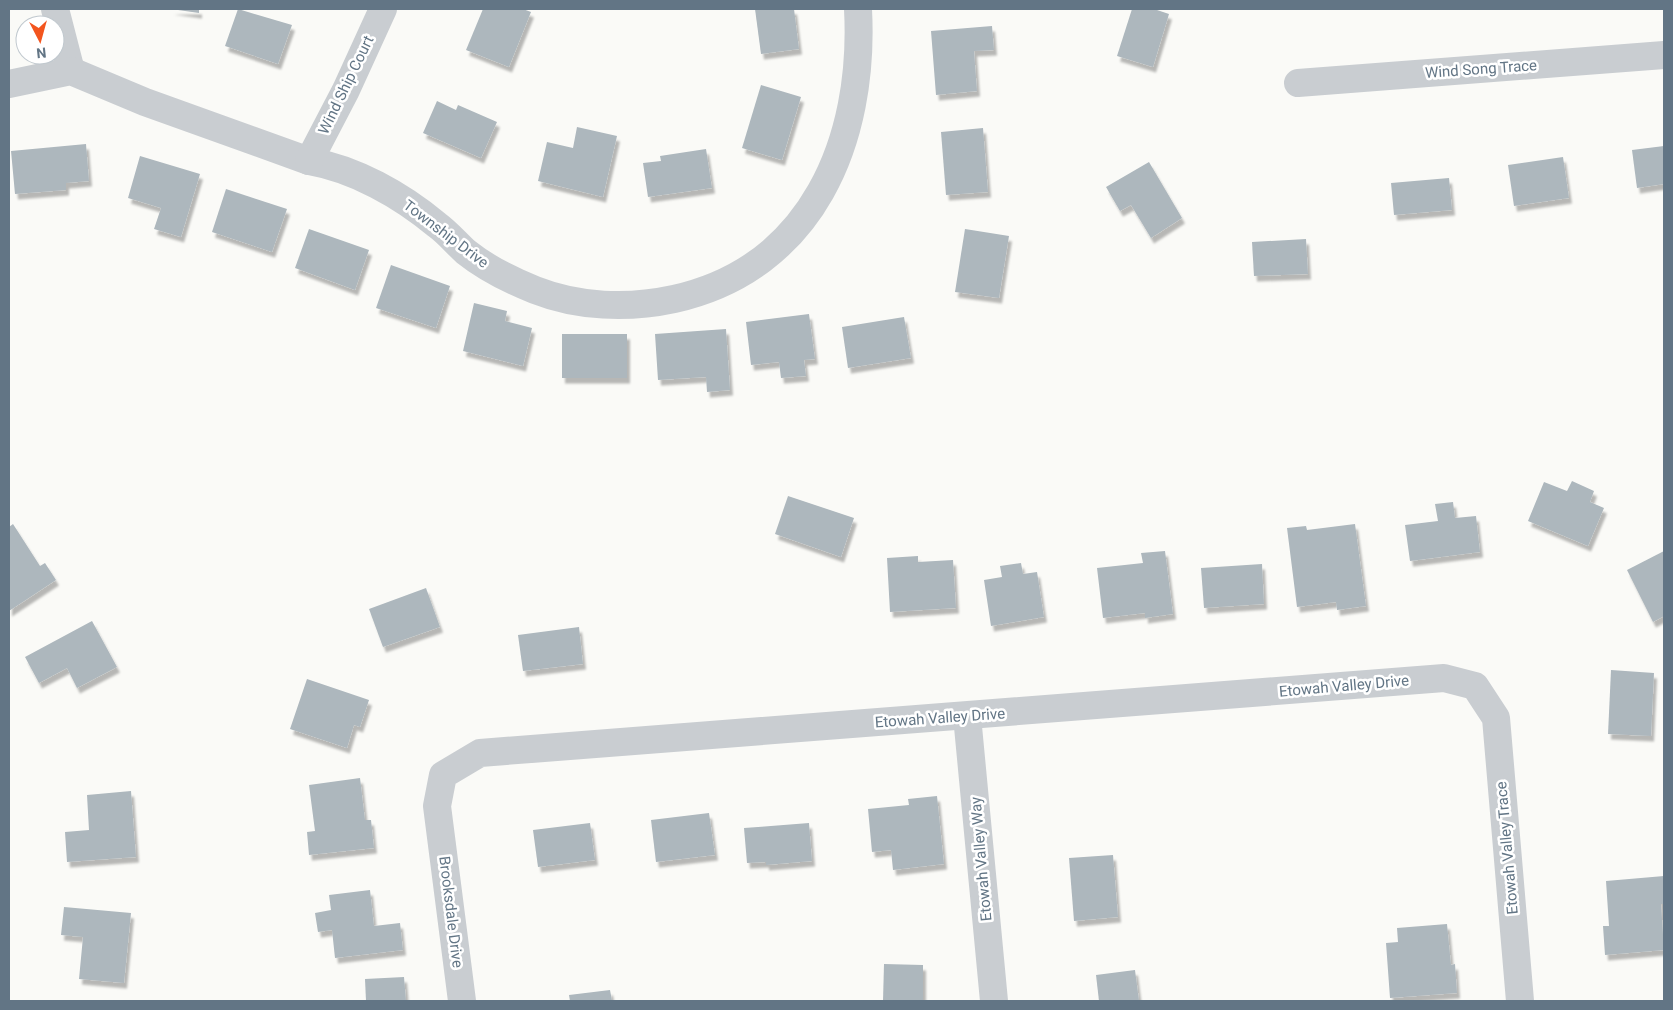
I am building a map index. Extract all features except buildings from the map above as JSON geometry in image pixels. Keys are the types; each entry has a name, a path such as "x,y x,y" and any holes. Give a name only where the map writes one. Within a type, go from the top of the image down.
{"street":[{"path":"9,84 71,71 55,9"},
{"name":"Wind Ship Court","path":"308,161 346,90 383,9"},
{"name":"Township Drive","path":"71,71 145,102 308,161 334,165 387,192 437,224 466,252 500,274 536,290 574,301 614,305 653,303 692,295 729,280 763,260 792,232 816,200 834,164 848,127 858,69 858,9"},
{"name":"Wind Song Trace","path":"1298,83 1664,55"},
{"name":"Etowah Valley Drive","path":"439,824 437,806 443,776 480,753 1444,678 1475,686 1483,699"},
{"name":"Etowah Valley Trace","path":"1483,699 1496,718 1520,1001"},
{"name":"Etowah Valley Way","path":"967,716 994,1001"},
{"name":"Brooksdale Drive","path":"439,824 462,1001"}]}
